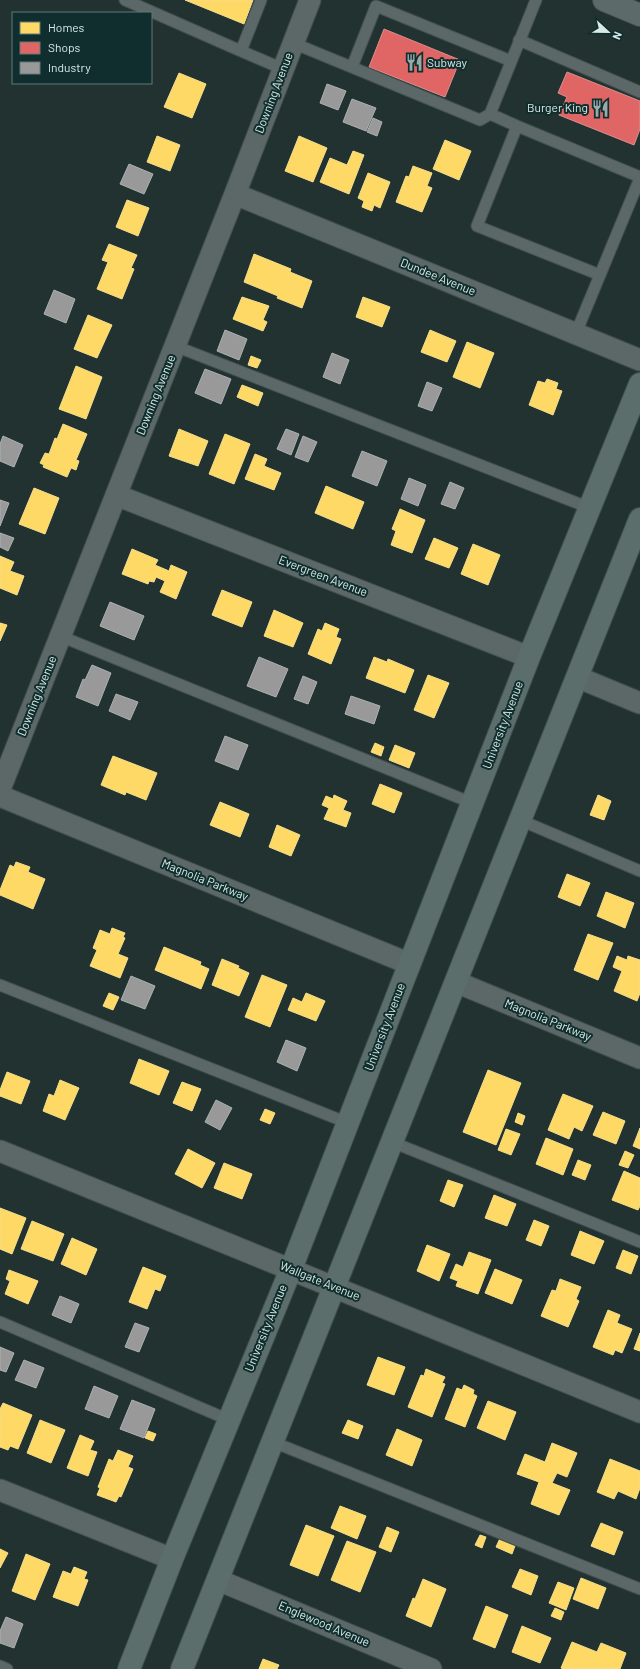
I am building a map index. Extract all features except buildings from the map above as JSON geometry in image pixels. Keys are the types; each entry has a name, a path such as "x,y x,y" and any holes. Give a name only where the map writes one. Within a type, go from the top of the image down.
{"main road":[{"path":"604,0 640,15"},
{"name":"University Avenue","path":"129,1669 172,1559 291,1269 529,657 640,384"},
{"path":"182,1669 577,676 639,524"}],"street":[{"name":"Downing Avenue","path":"0,789 310,0"},
{"name":"Dundee Avenue","path":"235,194 640,360"},
{"name":"Evergreen Avenue","path":"116,495 529,657"},
{"path":"577,676 640,703"},
{"name":"Magnolia Parkway","path":"0,796 410,964"},
{"name":"Magnolia Parkway","path":"456,982 640,1058"},
{"name":"Wallgate Avenue","path":"0,1151 640,1412"},
{"path":"0,1490 172,1559"},
{"name":"Englewood Avenue","path":"218,1580 431,1669"}],"lane":[{"path":"125,0 283,69"},
{"path":"240,51 261,0"},
{"path":"293,43 480,120 490,114 536,0"},
{"path":"352,66 376,6 511,61"},
{"path":"519,40 640,92"},
{"path":"490,114 640,178 576,334"},
{"path":"517,126 477,226 600,275"},
{"path":"175,346 590,508"},
{"path":"60,636 472,803"},
{"path":"520,820 640,871"},
{"path":"0,985 348,1124"},
{"path":"392,1142 640,1242"},
{"path":"0,1322 229,1420"},
{"path":"273,1442 640,1588"},
{"path":"0,1666 7,1669"}],"place":[{"name":"Subway","path":"414,63"},
{"name":"Burger King","path":"601,108"}]}
